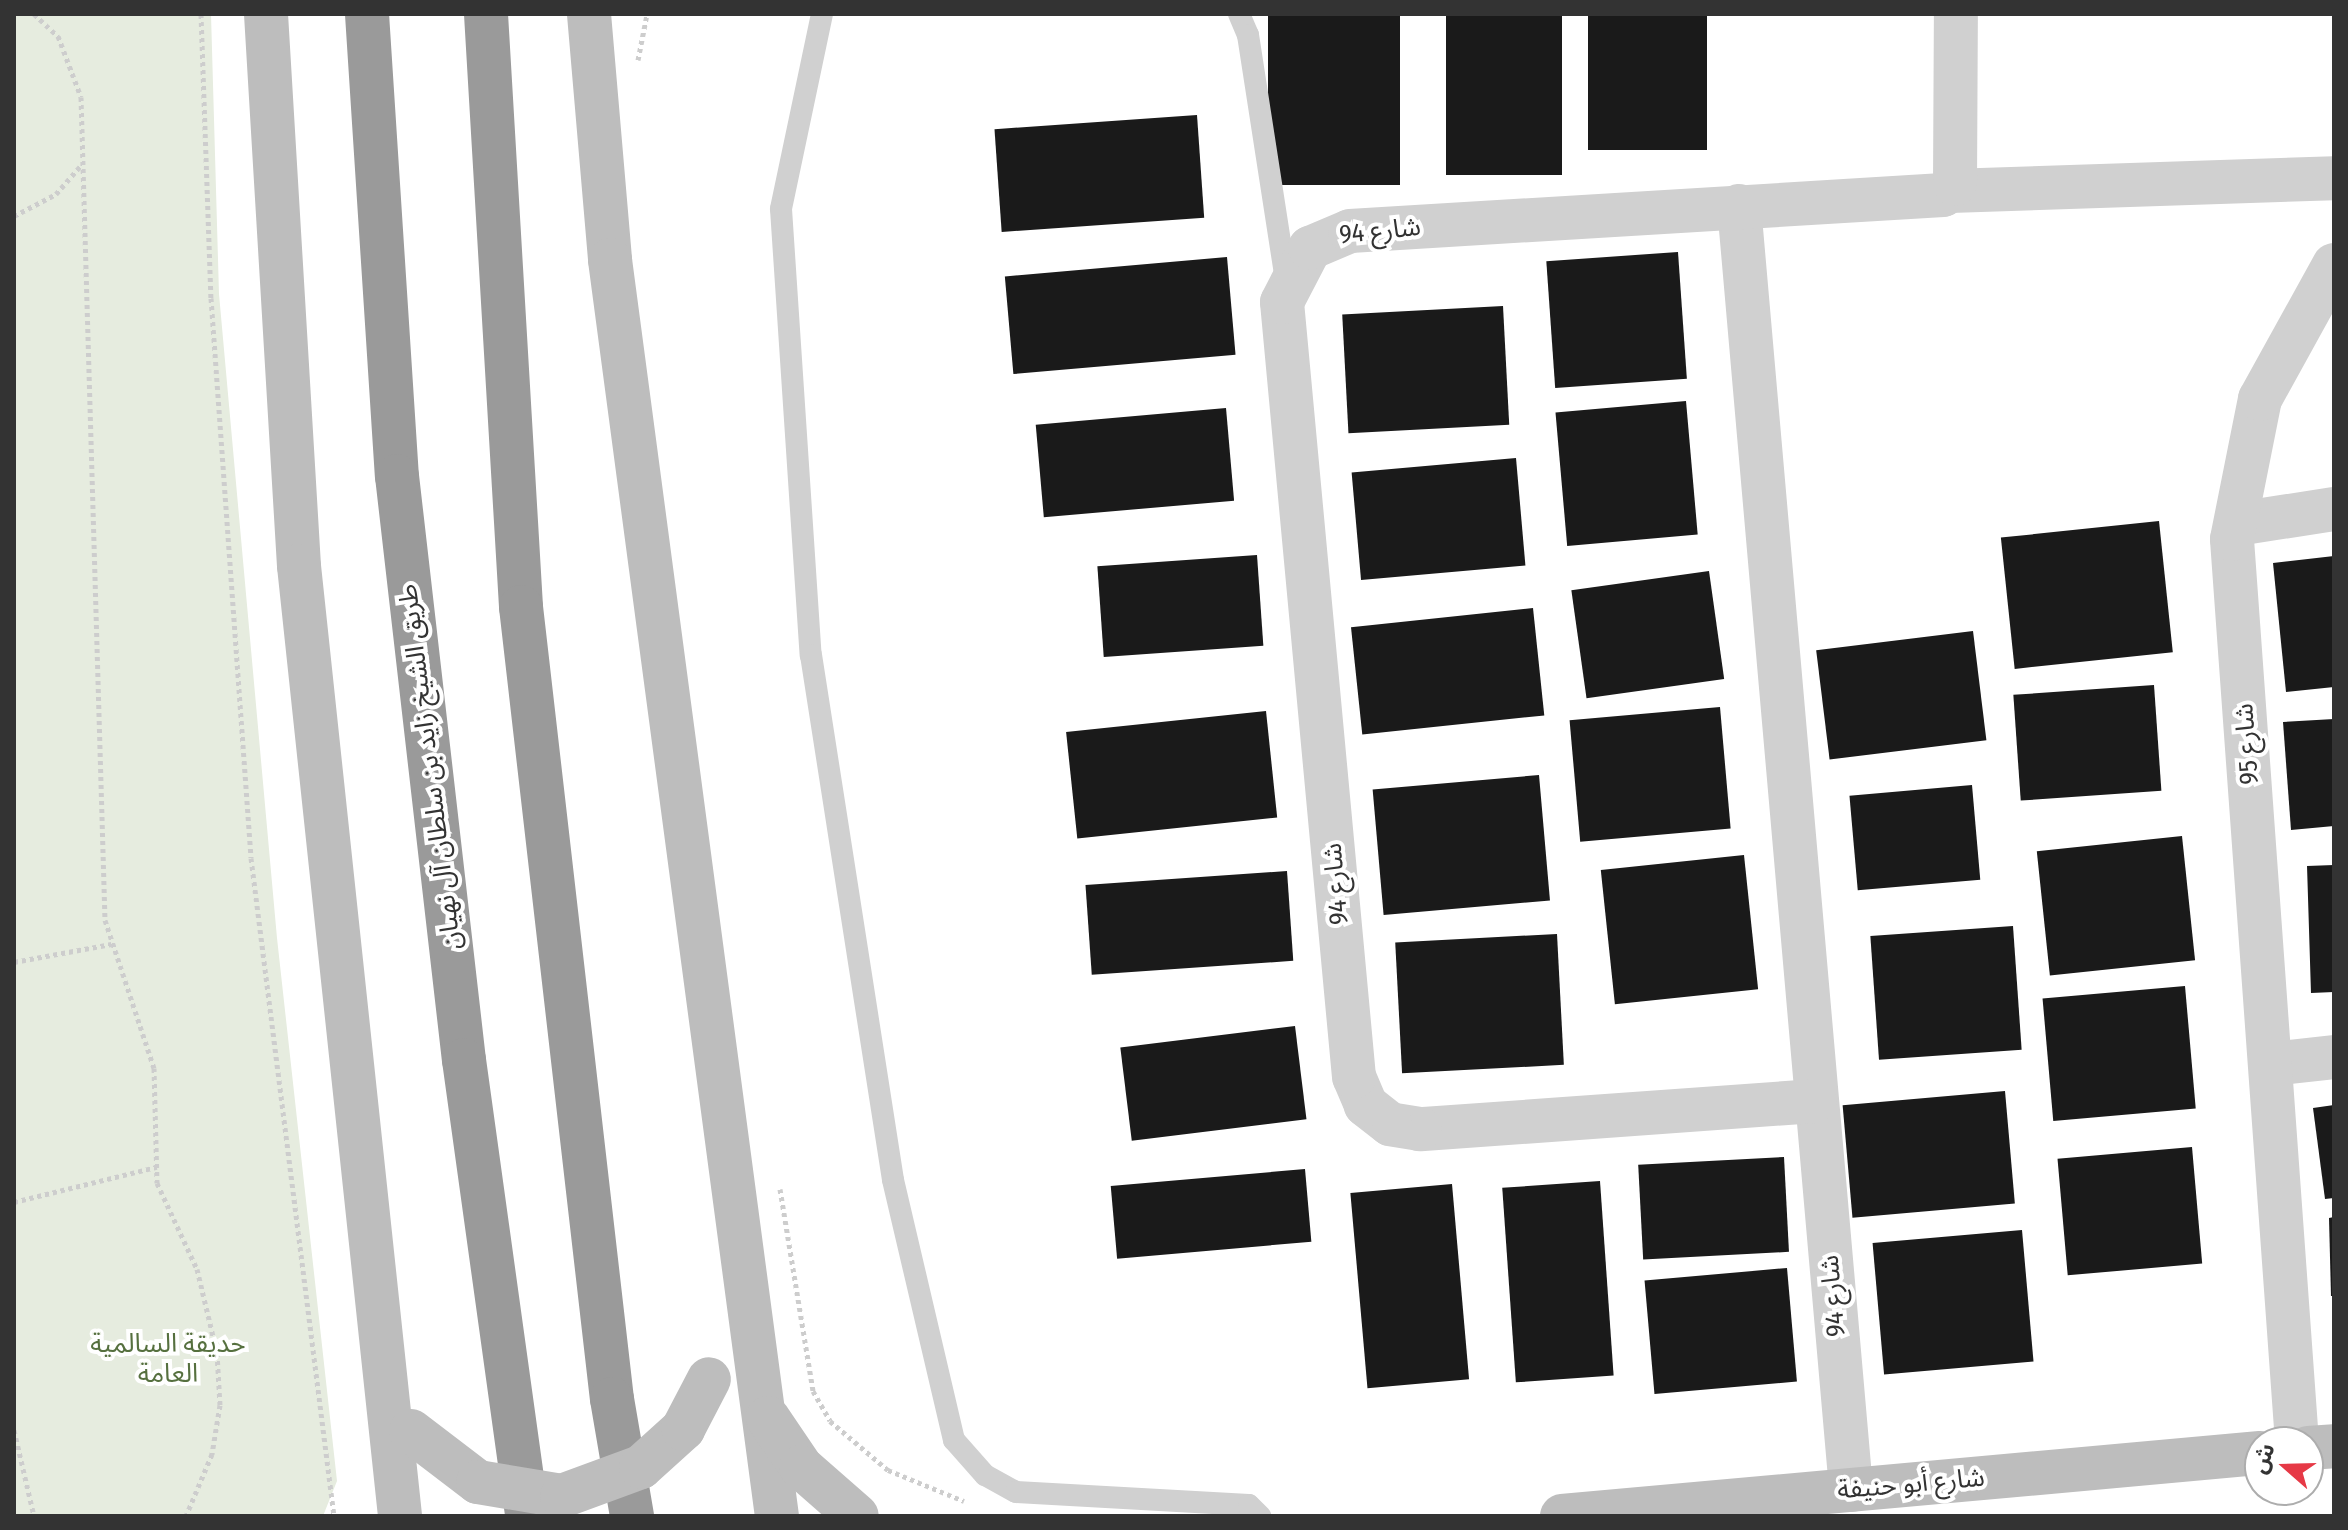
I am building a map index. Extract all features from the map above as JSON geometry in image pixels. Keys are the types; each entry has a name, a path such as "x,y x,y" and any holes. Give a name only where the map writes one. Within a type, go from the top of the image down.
{"highway":[{"name":"طريق الشيخ زايد بن سلطان آل نهيان","path":"367,14 397,476 464,1060 527,1516"},
{"path":"486,14 521,607 599,1291 632,1516"}],"main road":[{"path":"266,14 299,566 382,1383 401,1441 400,1516"},
{"path":"589,14 610,260 740,1280 777,1516"},
{"path":"401,1441 478,1482 562,1496 641,1467 683,1429 709,1379 740,1280"},
{"path":"758,1395 801,1467 857,1516"},
{"path":"377,1516 401,1441"},
{"name":"شارع أبو حنيفة","path":"1562,1516 2244,1454"}],"street":[{"path":"1950,191 1956,14"},
{"path":"1739,206 1950,191 2334,178"},
{"name":"شارع 94","path":"1815,1101 1420,1129 1390,1124 1366,1105 1352,1062 1283,323 1286,283 1310,248 1350,231 1739,206 1851,1490"},
{"name":"شارع 95","path":"2296,1426 2272,1064 2232,548 2237,524 2240,470 2260,399 2334,265"},
{"path":"2237,524 2334,509"},
{"path":"2272,1064 2334,1057"}],"lane":[{"path":"822,14 781,209 811,655 893,1180 954,1440 985,1475 1016,1492 1249,1505 1260,1516"},
{"path":"1239,14 1248,35 1286,283"}],"path":[{"path":"34,14 74,65 82,165 100,859 112,944 154,1068 157,1167 169,1221 197,1269 217,1353 220,1405 212,1454 186,1516"},
{"path":"201,14 211,298 251,858 334,1516"},
{"path":"639,79 647,14"},
{"path":"14,216 56,194 82,165"},
{"path":"14,962 112,944"},
{"path":"14,1202 157,1167"},
{"path":"778,1176 813,1391 830,1421 888,1470 982,1505"},
{"path":"14,1430 34,1516"}],"green space":[{"name":"حديقة السالمية العامة","path":"14,14 211,14 219,294 277,938 337,1481 323,1516 14,1516"}],"building":[{"path":"1268,14 1400,14 1400,185 1268,185"},
{"path":"1446,14 1562,14 1562,175 1446,175"},
{"path":"1588,14 1707,14 1707,150 1588,150"},
{"path":"1197,115 1204,218 1002,232 994,129"},
{"path":"1678,252 1687,379 1555,388 1546,261"},
{"path":"1227,257 1236,355 1013,374 1005,276"},
{"path":"1503,306 1509,425 1348,433 1342,314"},
{"path":"1686,401 1698,534 1567,546 1555,412"},
{"path":"1226,408 1234,501 1044,517 1036,425"},
{"path":"1516,458 1525,566 1361,580 1352,472"},
{"path":"2159,521 2173,652 2015,669 2001,538"},
{"path":"1257,555 1263,646 1104,657 1097,566"},
{"path":"2334,556 2334,687 2286,692 2273,563"},
{"path":"1709,571 1724,679 1587,698 1571,590"},
{"path":"1533,608 1544,715 1362,735 1351,627"},
{"path":"1973,631 1986,740 1830,759 1816,650"},
{"path":"2154,685 2161,791 2021,801 2013,695"},
{"path":"1720,707 1731,829 1580,842 1570,720"},
{"path":"1266,711 1277,817 1077,838 1066,732"},
{"path":"2334,719 2334,826 2291,830 2283,722"},
{"path":"1539,775 1550,901 1384,915 1373,790"},
{"path":"1972,785 1980,880 1858,890 1849,796"},
{"path":"2182,836 2195,960 2050,976 2037,851"},
{"path":"1744,855 1758,989 1615,1004 1601,870"},
{"path":"2334,865 2334,992 2311,993 2307,866"},
{"path":"1287,871 1293,961 1092,975 1085,885"},
{"path":"2013,926 2022,1050 1879,1060 1870,936"},
{"path":"1557,934 1564,1065 1402,1073 1395,942"},
{"path":"2185,986 2196,1109 2053,1121 2043,998"},
{"path":"1295,1026 1306,1119 1132,1141 1120,1047"},
{"path":"2005,1091 2015,1204 1852,1218 1843,1105"},
{"path":"2334,1105 2334,1198 2325,1199 2313,1108"},
{"path":"2192,1147 2202,1264 2068,1275 2058,1159"},
{"path":"1784,1157 1789,1252 1643,1260 1638,1165"},
{"path":"1305,1169 1311,1242 1117,1259 1111,1186"},
{"path":"1600,1181 1614,1376 1516,1382 1502,1188"},
{"path":"1452,1184 1469,1379 1367,1388 1350,1193"},
{"path":"2334,1217 2334,1296 2331,1296 2329,1218"},
{"path":"2022,1230 2034,1361 1884,1375 1873,1243"},
{"path":"1787,1268 1797,1382 1654,1394 1645,1280"}]}
